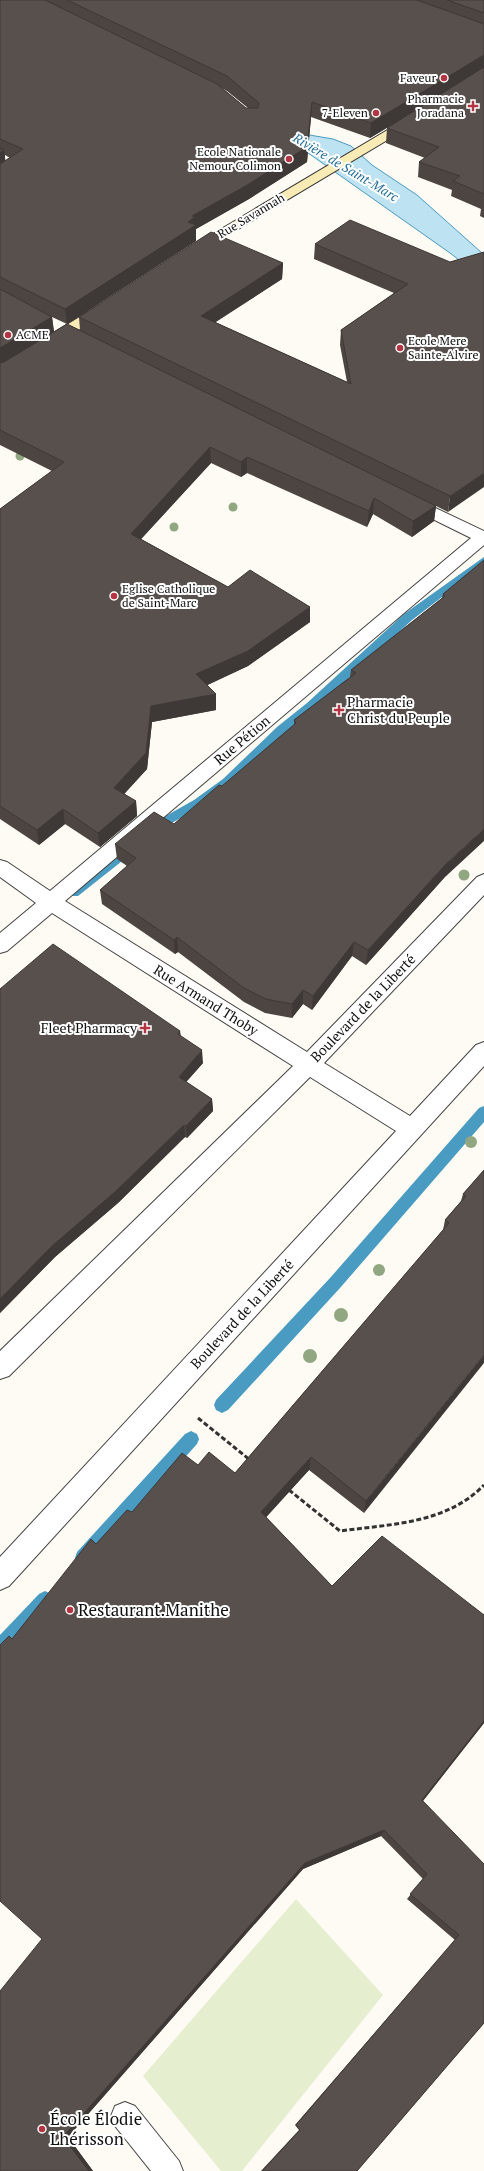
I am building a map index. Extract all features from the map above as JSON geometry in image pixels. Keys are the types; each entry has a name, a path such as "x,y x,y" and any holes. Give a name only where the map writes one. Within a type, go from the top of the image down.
{"street":[{"name":"Rue Savannah","path":"183,256 363,150 424,112"},
{"path":"0,373 61,328 113,302"},
{"path":"61,328 82,339"},
{"path":"397,495 484,537"},
{"name":"Rue Pétion","path":"0,945 484,537"},
{"name":"Rue Armand Thoby","path":"0,867 50,902 414,1130"},
{"name":"Boulevard de la Liberté","path":"0,1368 309,1064 484,882"},
{"name":"Boulevard de la Liberté","path":"0,1577 167,1394 414,1130 484,1051"}],"lane":[{"path":"125,2116 169,2171"}],"path":[{"path":"167,1394 254,1463"},
{"path":"284,1487 340,1531 434,1517 476,1496 484,1485"}],"green space":[{"path":"296,1899 383,1995 242,2171 221,2171 143,2076"}],"water":[{"name":"Rivière de Saint-Marc","path":"274,129 333,139 351,146 372,165 417,195 482,253 472,270 450,253"}],"building":[{"path":"0,0 45,0 217,84 246,108 258,108 259,103 227,76 67,0 417,0 484,24 484,55 371,123 312,102 307,147 249,184 192,216 195,217 188,222 196,225 65,309 0,277 0,164 23,149 0,139"},
{"path":"447,0 484,0 484,13"},
{"path":"484,67 484,194 453,181 460,176 419,162 439,147 387,128"},
{"path":"350,220 450,262 484,252 484,473 450,496 79,317 211,232 283,263 201,316 351,384 341,330 408,284 315,244"},
{"path":"0,289 52,317 0,348"},
{"path":"67,324 436,506 413,521 374,498 369,511 247,457 241,462 210,447 131,534 228,587 250,570 310,607 248,651 196,674 216,694 151,706 146,753 114,788 136,801 98,833 63,809 37,830 0,806 0,509 64,462 0,430 0,363"},
{"path":"484,560 484,829 447,863 368,950 354,942 313,996 303,990 292,1004 266,999 244,988 177,937 174,940 100,890 136,858 115,844 154,812 174,824 219,785 222,786 296,723 294,720 356,673 351,670 445,596 443,594"},
{"path":"53,944 180,1031 178,1034 202,1050 179,1077 212,1099 186,1126 184,1125 116,1191 52,1246 0,1299 0,989"},
{"path":"484,1170 484,1355 366,1501 311,1457 261,1512 332,1586 382,1536 484,1615 484,1721 422,1800 484,1864 484,2023 357,2171 262,2171 300,2130 296,2125 459,1935 410,1894 427,1874 384,1830 305,1863 63,2137 89,2171 0,2171 0,1991 42,1939 0,1901 0,1645 9,1636 12,1639 91,1539 96,1544 127,1510 132,1512 182,1453 198,1465 209,1452 235,1473 449,1223 445,1220 466,1196 463,1194"}],"waterway":[{"path":"152,829 198,803 227,782 281,730 311,706 408,617 484,560"},
{"path":"73,893 132,847"},
{"path":"222,1405 335,1283 484,1112"},
{"path":"83,1558 191,1439"},
{"path":"3,1645 45,1600"}],"place":[{"name":"Faveur","path":"444,78"},
{"name":"Pharmacie Joradana","path":"473,106"},
{"name":"7-Eleven","path":"376,113"},
{"name":"Ecole Nationale Nemour Colimon","path":"289,159"},
{"name":"ACME","path":"8,335"},
{"name":"Ecole Mere Sainte-Alvire","path":"400,348"},
{"name":"Eglise Catholique de Saint-Marc","path":"114,596"},
{"name":"Pharmacie Christ du Peuple","path":"339,710"},
{"name":"Fleet Pharmacy","path":"145,1028"},
{"name":"Restaurant.Manithe","path":"70,1610"},
{"name":"École Élodie Lhérisson","path":"42,2129"}]}
